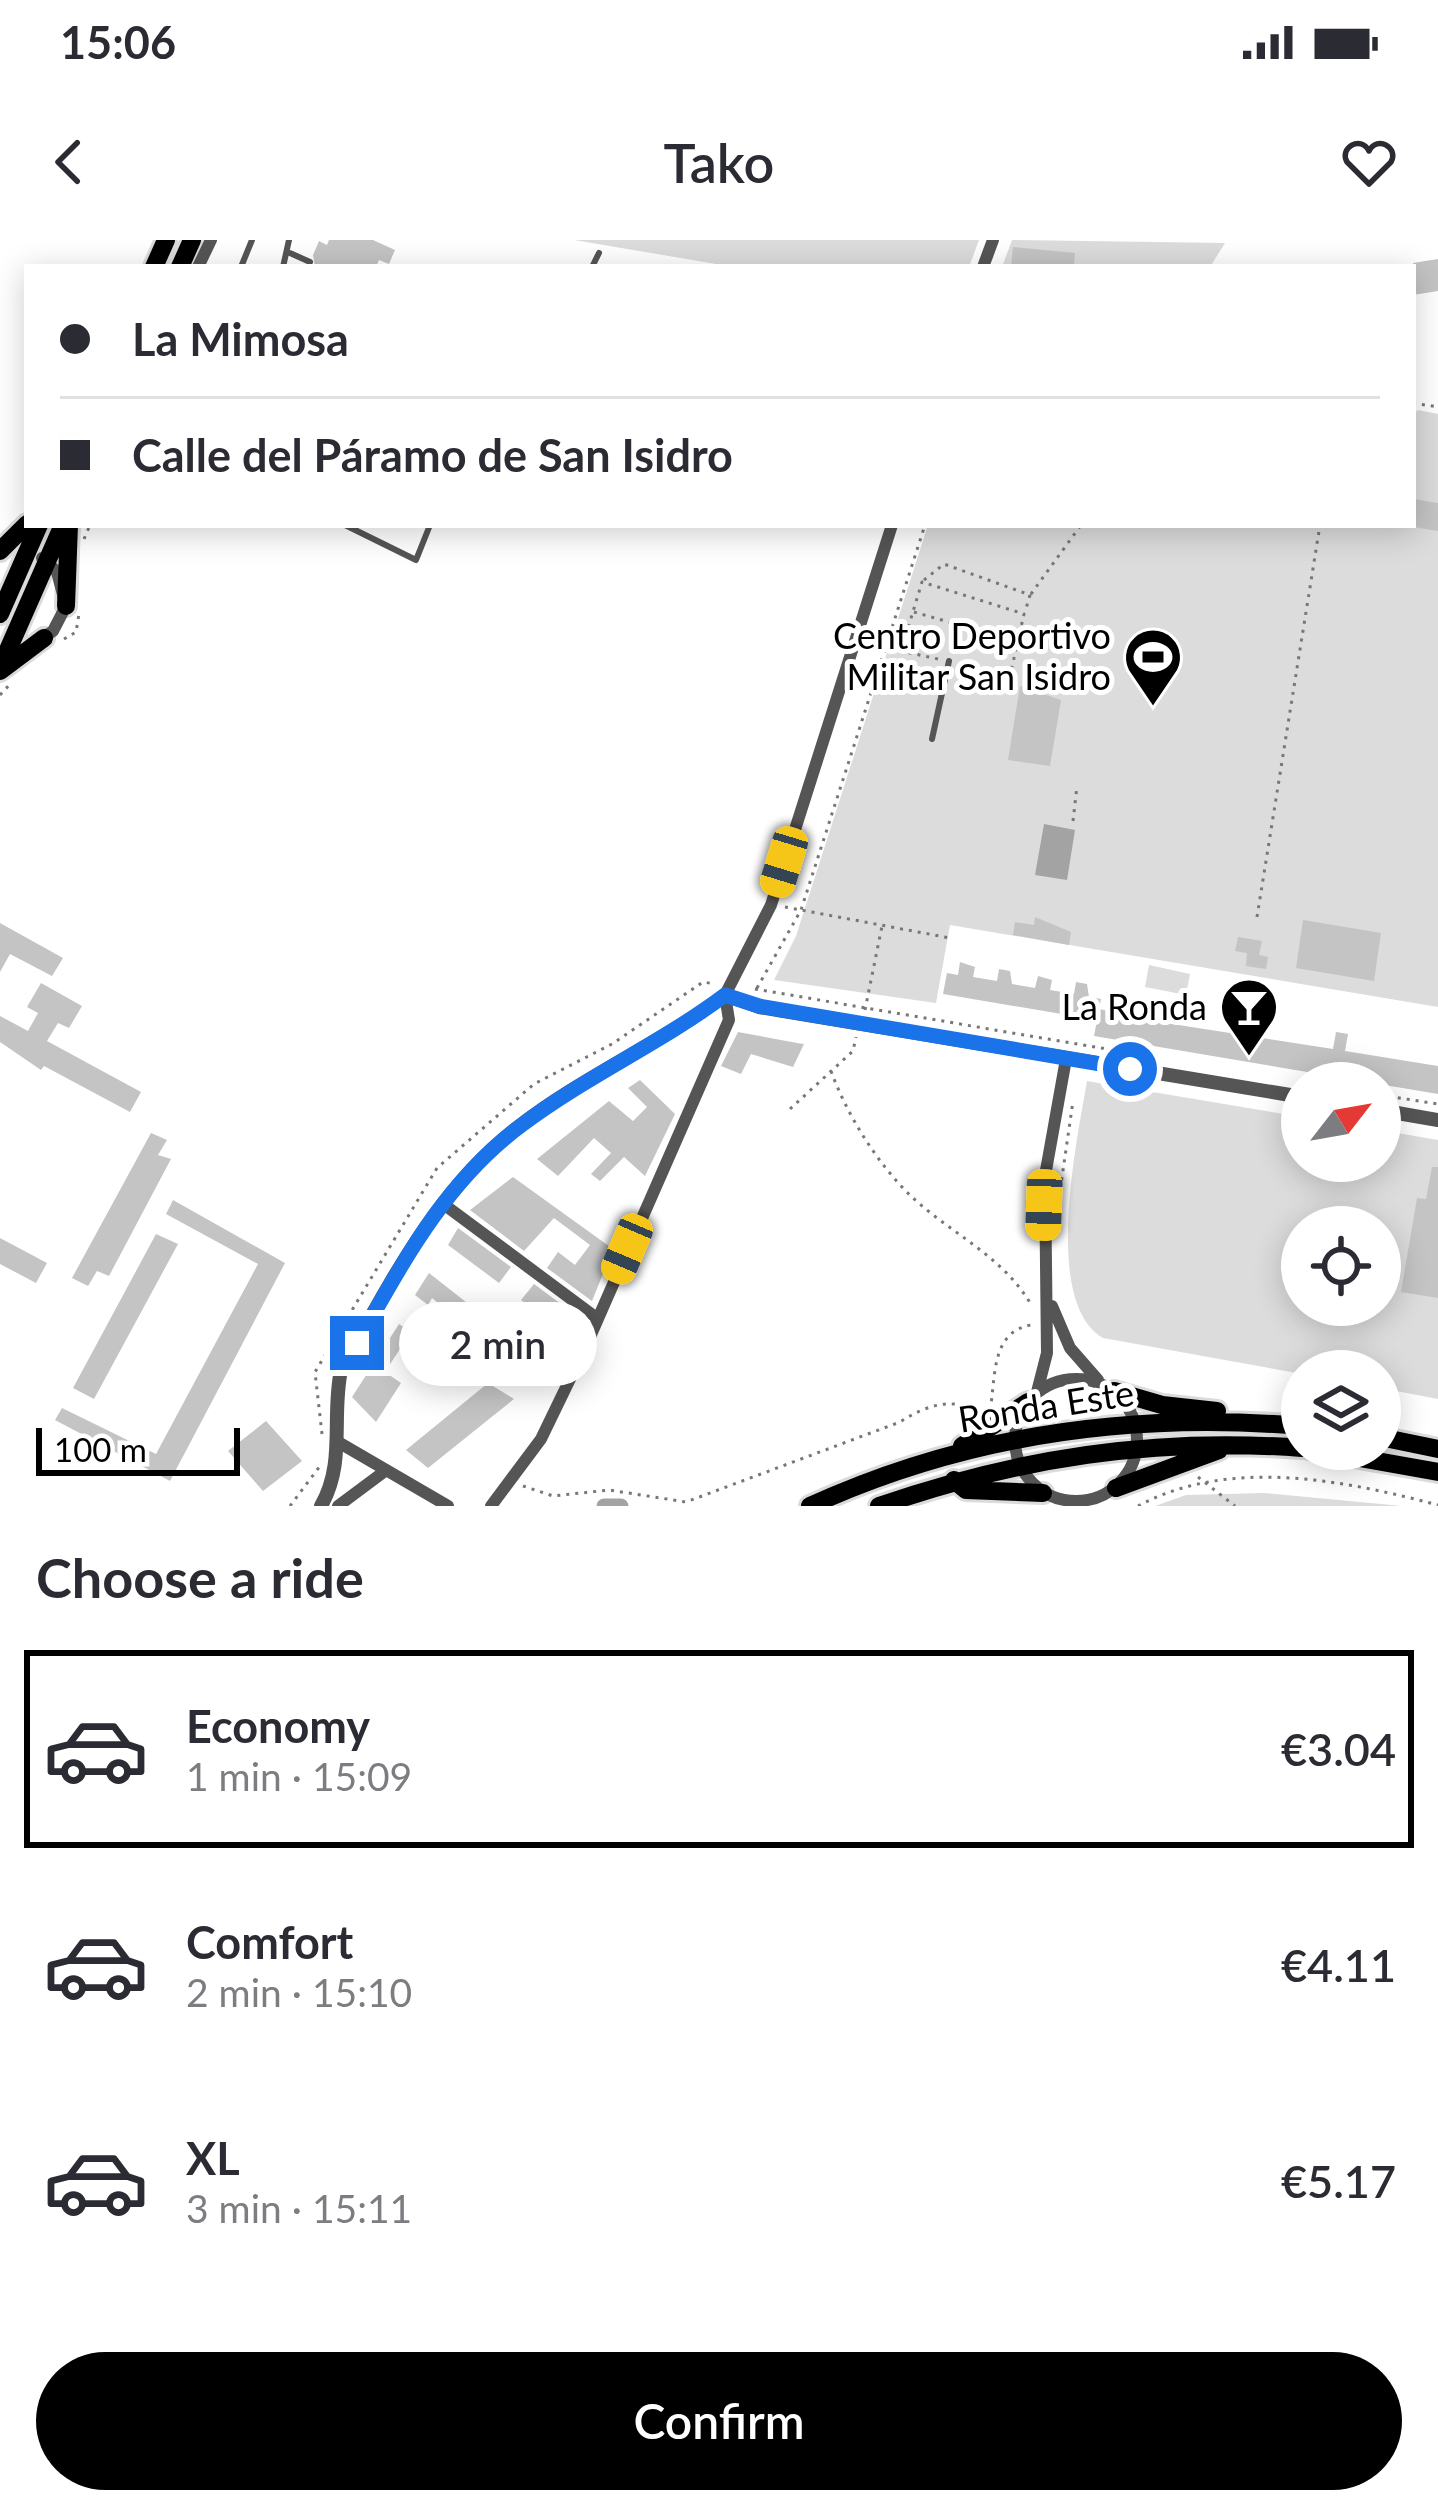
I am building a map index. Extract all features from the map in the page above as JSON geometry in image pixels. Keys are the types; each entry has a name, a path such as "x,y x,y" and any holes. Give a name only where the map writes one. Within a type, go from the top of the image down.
{"main road":[{"path":"0,552 24,527"},
{"path":"0,614 38,528"},
{"path":"0,670 4,645 64,528"},
{"path":"66,528 66,606"},
{"path":"0,670 44,638"},
{"path":"1107,1386 1162,1405 1217,1411 1232,1420"},
{"path":"949,1455 1032,1398"},
{"name":"Ronda Este","path":"810,1506 949,1455 1015,1440 1135,1423 1232,1420 1281,1424"},
{"path":"1401,1441 1438,1449"},
{"path":"1108,1496 1240,1444"},
{"name":"Ronda Este","path":"879,1506 1019,1464 1137,1448 1281,1447"},
{"name":"Ronda Este","path":"1401,1466 1438,1472"},
{"path":"954,1480 966,1490 1051,1499"}],"street":[{"path":"69,550 80,528"},
{"path":"321,1506 333,1486 341,1370 442,1203 520,1126 725,995 771,905 891,528"},
{"path":"0,552 27,551 48,561 64,587 66,606 44,638 4,645"},
{"path":"725,995 1281,1094"},
{"path":"491,1506 541,1439 598,1319 729,1020 725,995"},
{"path":"1046,1287 1062,1334 1135,1423 1137,1448 1108,1496 1051,1499 1019,1464 1015,1440 1047,1353 1046,1287 1045,1176 1066,1059"},
{"path":"1401,1114 1438,1120"},
{"path":"442,1203 598,1319"},
{"path":"1032,1398 1064,1380 1107,1386"},
{"path":"338,1442 448,1506"},
{"path":"338,1506 385,1471"}],"lane":[{"path":"285,264 290,240"},
{"path":"594,264 599,253"},
{"path":"290,254 310,262"},
{"path":"351,528 416,560 429,528"},
{"path":"932,739 949,662"}],"path":[{"path":"925,528 800,910 756,989 862,1019 1171,1060"},
{"path":"1012,667 1030,596 1079,528"},
{"path":"1257,917 1320,528"},
{"path":"1010,675 901,651 922,582 944,564 1030,596"},
{"path":"922,582 1024,614"},
{"path":"912,612 1018,642"},
{"path":"1073,821 1078,786"},
{"path":"771,905 950,938"},
{"path":"790,1109 853,1051 882,926"},
{"path":"510,1482 553,1496 609,1490 686,1502 900,1422 919,1410 958,1402 988,1418 997,1352 1018,1327 1040,1324 1029,1300 987,1252 912,1197 846,1110 831,1071"},
{"path":"1059,1198 1074,1094"},
{"path":"1401,1098 1438,1104"},
{"path":"1198,1477 1235,1506"},
{"path":"1138,1506 1207,1483 1269,1477 1393,1493 1438,1505"}],"shaded area":[{"path":"574,240 979,240 970,264 716,264"},
{"path":"1012,240 1225,243 1212,264 1003,264"},
{"name":"Centro Deportivo Militar San Isidro","path":"1416,412 1438,414 1438,1007 950,925 936,1003 774,980 796,936 927,528 1416,528"},
{"path":"1044,824 1075,830 1067,880 1035,875"},
{"path":"1149,965 1190,974 1186,995 1145,987"},
{"path":"1087,1081 1281,1113 1281,1182 1401,1182 1401,1134 1438,1140 1438,1399 1401,1392 1401,1350 1281,1350 1281,1370 1103,1338 1084,1319 1073,1291 1068,1257 1072,1179"},
{"path":"1264,1493 1402,1506 1155,1506 1186,1495"}],"building":[{"path":"329,240 373,240 395,250 389,264 379,260 377,264 314,264 319,241 327,245"},
{"path":"1013,247 1075,253 1074,264 1011,264"},
{"path":"1438,259 1438,291 1416,295 1413,263"},
{"path":"1416,499 1438,503 1438,531 1416,527"},
{"path":"1020,686 1061,700 1050,766 1008,760"},
{"path":"1035,917 1071,932 1069,945 1013,935 1015,922 1034,925"},
{"path":"1303,920 1381,933 1374,981 1296,968"},
{"path":"0,923 63,958 52,976 10,954 0,972"},
{"path":"1238,937 1262,941 1259,955 1268,957 1266,969 1246,966 1247,953 1235,951"},
{"path":"960,962 975,967 973,977 997,981 999,969 1010,971 1012,984 1035,988 1038,976 1052,980 1050,990 1074,994 1076,982 1087,984 1089,997 1101,999 1099,1009 1333,1049 1336,1032 1348,1034 1345,1051 1438,1066 1438,1094 1401,1088 1401,1062 1281,1062 1281,1068 1094,1036 1097,1020 943,994 947,973 958,975"},
{"path":"41,983 82,1006 69,1028 58,1023 47,1041 141,1092 130,1112 44,1066 41,1070 0,1042 0,1016 28,1031 38,1013 27,1007"},
{"path":"738,1032 804,1044 793,1067 751,1054 741,1074 721,1066"},
{"path":"640,1080 675,1114 645,1176 624,1157 600,1181 591,1174 611,1153 594,1138 558,1176 537,1159 609,1101 633,1121 647,1107 628,1088"},
{"path":"151,1133 167,1140 158,1155 171,1159 109,1276 97,1271 88,1286 72,1278"},
{"path":"1432,1167 1438,1167 1438,1298 1401,1292 1417,1198 1426,1199"},
{"path":"513,1177 613,1249 592,1301 547,1268 558,1252 575,1265 590,1245 554,1218 524,1251 470,1210"},
{"path":"173,1200 285,1263 170,1481 55,1420 62,1408 156,1454 258,1264 166,1214"},
{"path":"458,1228 511,1267 499,1283 448,1245"},
{"path":"156,1234 178,1244 94,1399 73,1388"},
{"path":"0,1238 47,1263 36,1283 0,1264"},
{"path":"429,1273 471,1306 455,1326 483,1345 476,1357 457,1345 447,1359 427,1342 449,1312 432,1298 428,1305 415,1295"},
{"path":"534,1284 584,1321 575,1340 521,1300"},
{"path":"399,1324 411,1332 385,1372 401,1383 376,1422 352,1397"},
{"path":"527,1344 563,1369 557,1382 519,1357"},
{"path":"488,1383 514,1399 428,1468 406,1450"},
{"path":"266,1421 302,1461 263,1491 228,1451"}],"waterway":[{"path":"604,1506 621,1506"}],"place":[{"name":"Centro Deportivo Militar San Isidro","path":"1153,708"},
{"name":"La Ronda","path":"1249,1058"}],"route":[{"path":"357,1343 417,1238 449,1195 497,1145 543,1109 725,995 759,1006 1130,1069"}]}
